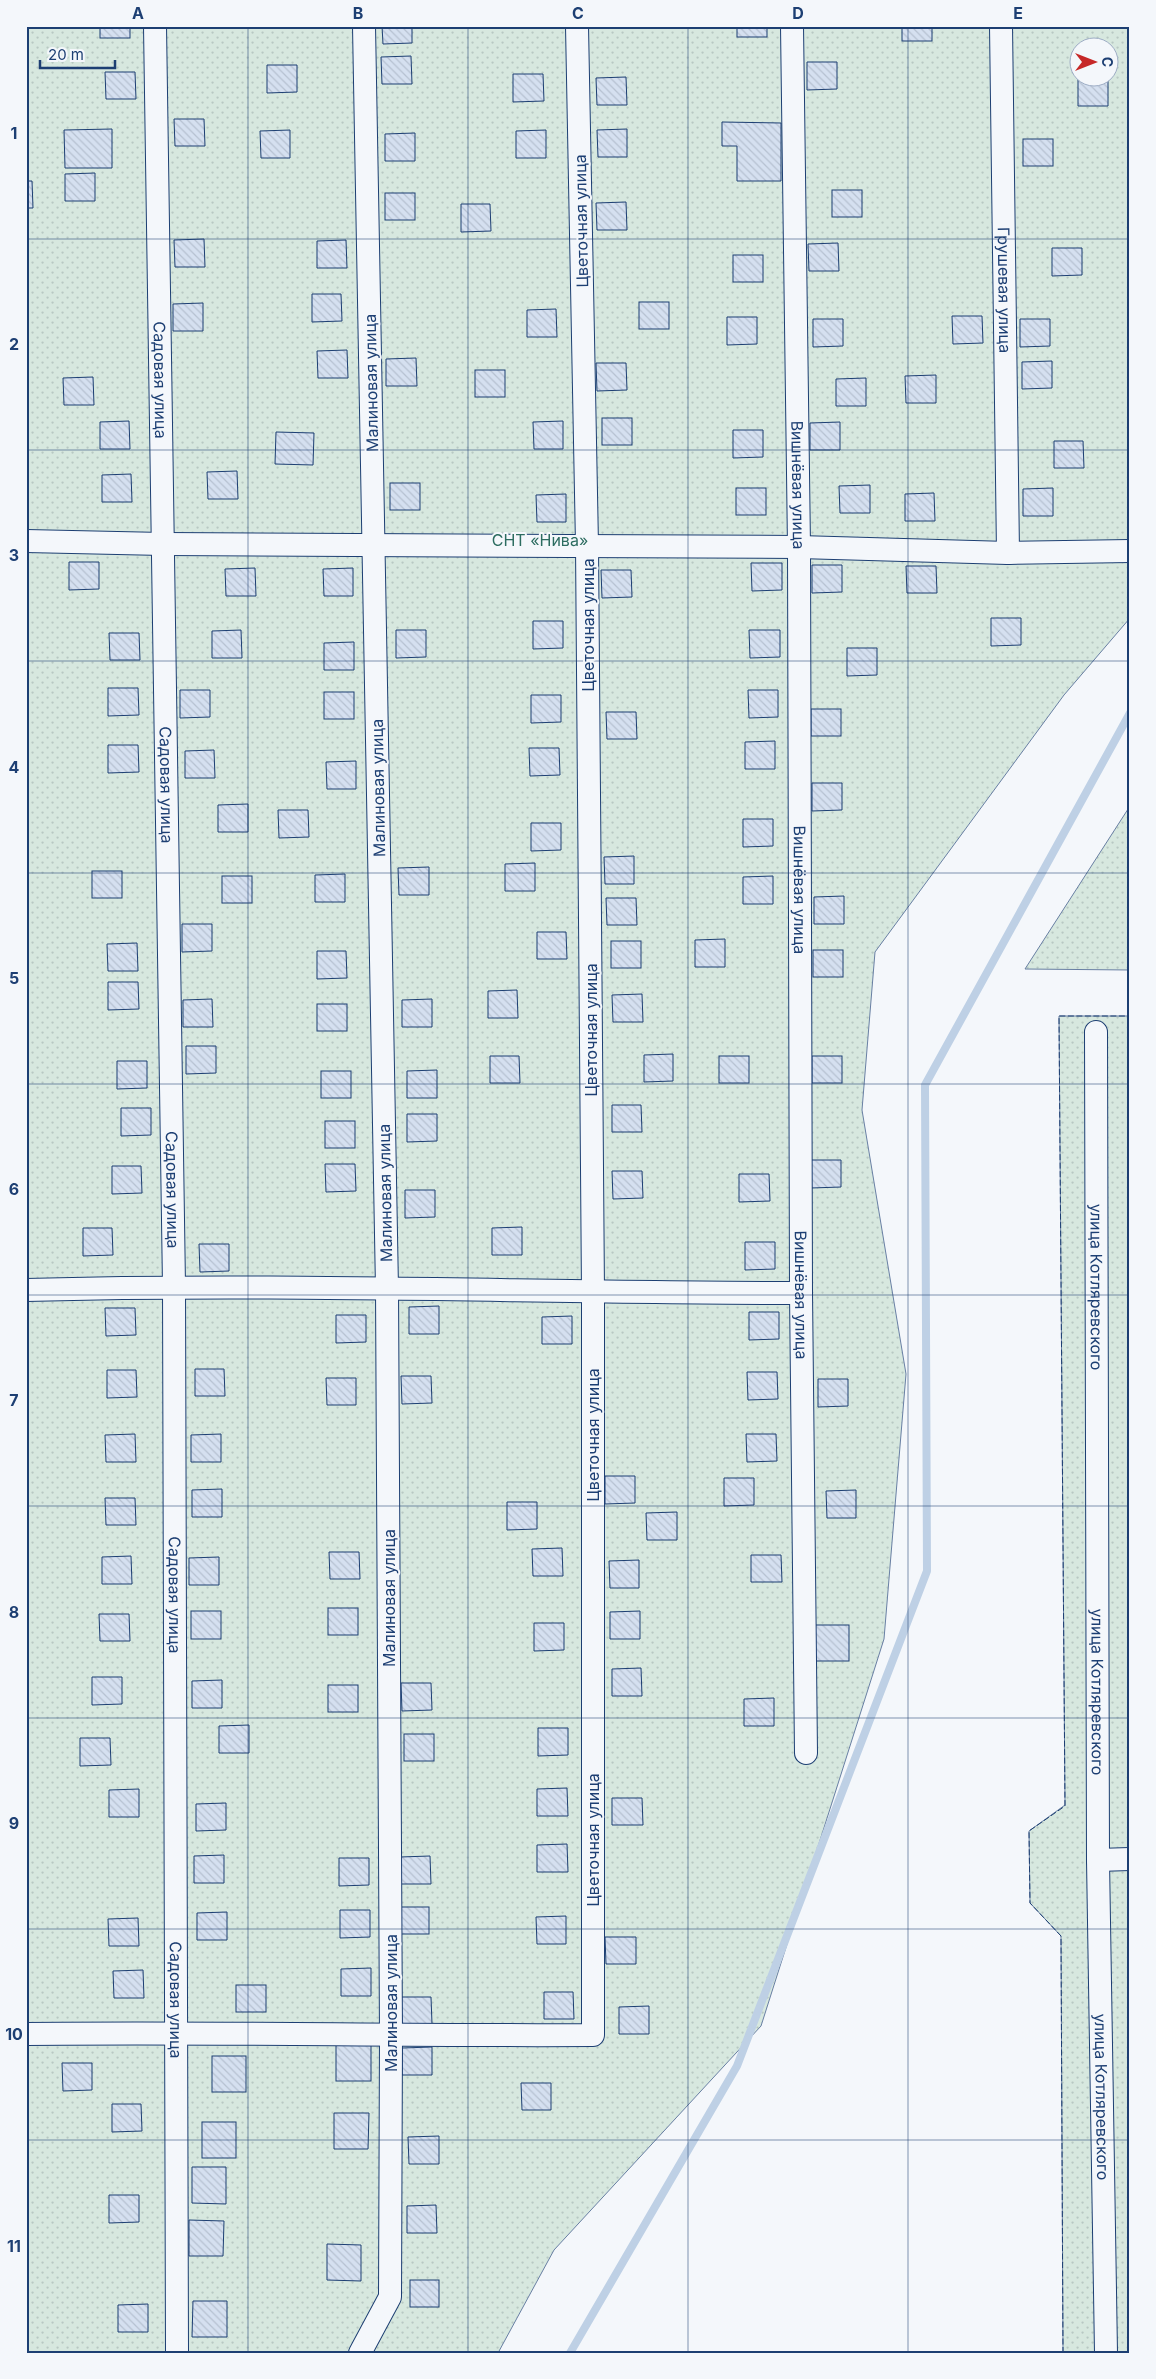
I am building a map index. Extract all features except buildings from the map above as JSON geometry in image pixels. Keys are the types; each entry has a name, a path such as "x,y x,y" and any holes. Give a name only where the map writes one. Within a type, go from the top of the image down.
{"street":[{"name":"Садовая улица","path":"155,26 174,1286 177,2353"},
{"name":"Малиновая улица","path":"360,2353 390,2297 391,2036 387,1289 364,26"},
{"name":"Цветочная улица","path":"391,2036 593,2035 593,1293 587,545 577,26"},
{"name":"Вишнёвая улица","path":"792,26 799,547 801,1293 806,1753"},
{"name":"Грушевая улица","path":"1001,26 1008,553"},
{"path":"26,541 163,544 799,547 1008,553 1130,551"},
{"name":"улица Котляревского","path":"1096,1032 1098,1860 1106,2353"},
{"path":"26,1290 174,1286 593,1293 801,1293"},
{"path":"1098,1860 1130,1860"},
{"path":"26,2034 175,2032 391,2036"}],"green space":[{"name":"СНТ «Нива»","path":"26,26 1130,26 1130,618 1064,695 875,952 862,1110 906,1374 884,1639 761,2026 554,2250 498,2353 26,2353"},
{"path":"1130,806 1130,970 1025,969"},
{"path":"1059,1016 1130,1016 1130,2353 1063,2353 1061,1936 1030,1903 1029,1831 1065,1805"}],"waterway":[{"path":"570,2353 737,2066 927,1571 925,1085 1130,713"}],"fence":[{"path":"1063,2353 1061,1936 1030,1903 1029,1831 1065,1806 1059,1016 1130,1016"}]}
